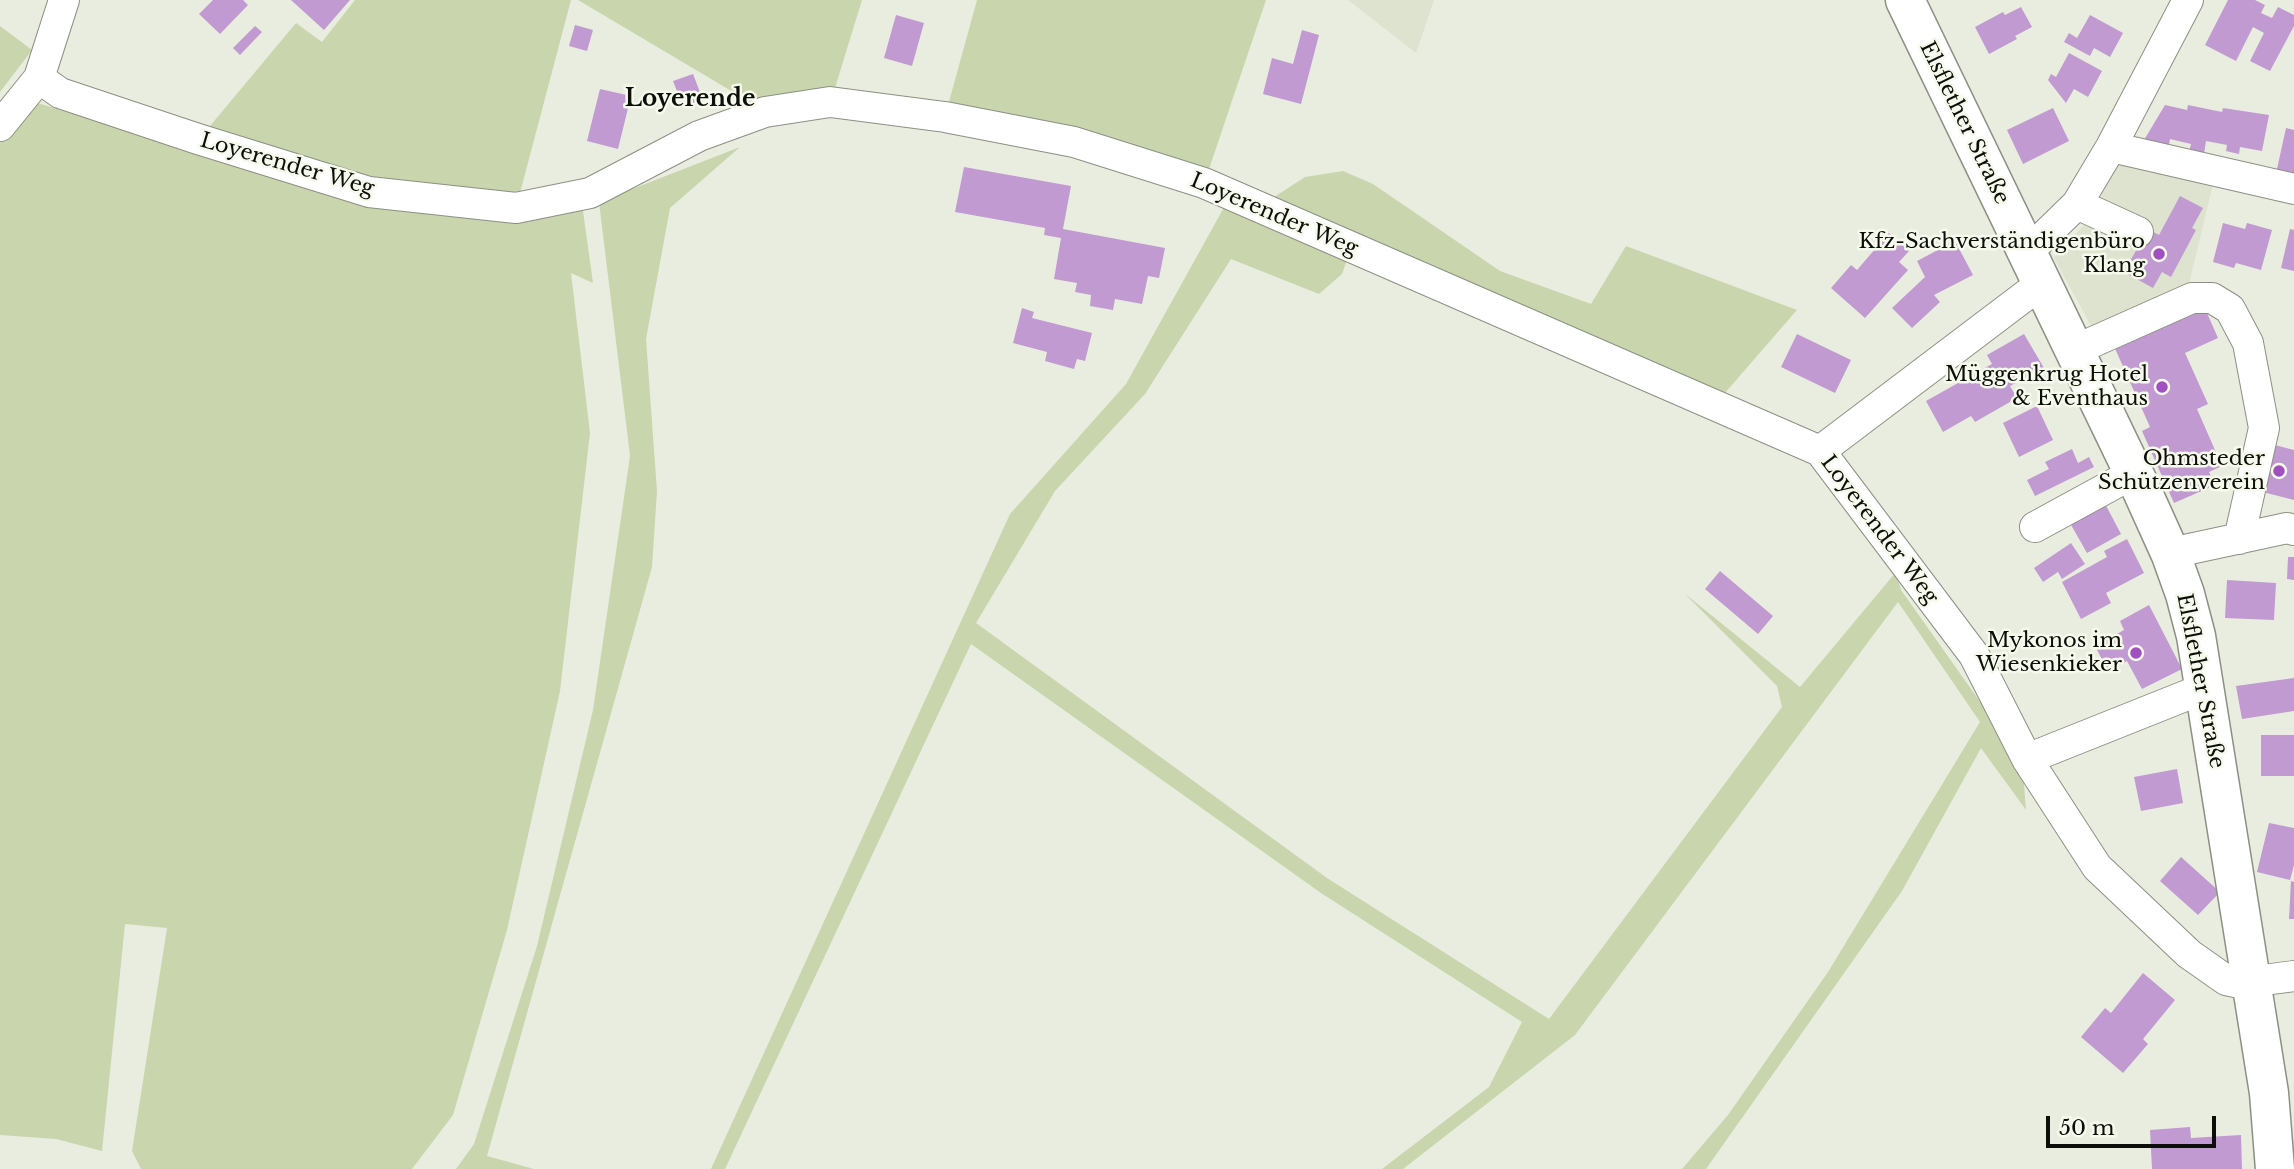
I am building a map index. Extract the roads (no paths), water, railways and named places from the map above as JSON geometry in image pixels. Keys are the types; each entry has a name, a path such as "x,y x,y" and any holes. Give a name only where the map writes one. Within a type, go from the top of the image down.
{"main road":[{"name":"Elsflether Straße","path":"1905,0 2134,473 2171,555 2185,594 2205,688 2252,982 2269,1093 2275,1169"}],"street":[{"path":"0,127 39,78 64,0"},
{"path":"2025,249 2039,241 2077,204 2111,147 2188,0"},
{"name":"Loyerender Weg","path":"39,78 60,93 369,192 516,208 590,192 699,136 765,112 831,102 944,117 1074,142 1204,183 1820,451 1974,655 2027,760 2097,867 2189,954 2226,980 2252,982"},
{"path":"2111,147 2294,189"},
{"path":"2077,204 2138,232"},
{"path":"1820,451 2042,282"},
{"path":"2075,350 2192,299 2212,298 2230,309 2248,343 2264,428 2239,539"},
{"path":"2035,527 2134,473"},
{"path":"2171,555 2287,528 2294,530"},
{"path":"2027,760 2205,688"},
{"path":"2252,982 2294,976"}],"place":[{"name":"Kfz-Sachverständigenbüro Klang","path":"2159,254"},
{"name":"Müggenkrug Hotel & Eventhaus","path":"2162,387"},
{"name":"Ohmsteder Schützenverein","path":"2279,471"},
{"name":"Mykonos im Wiesenkieker","path":"2136,653"}],"district":[{"name":"Loyerende","path":"690,100"}]}
